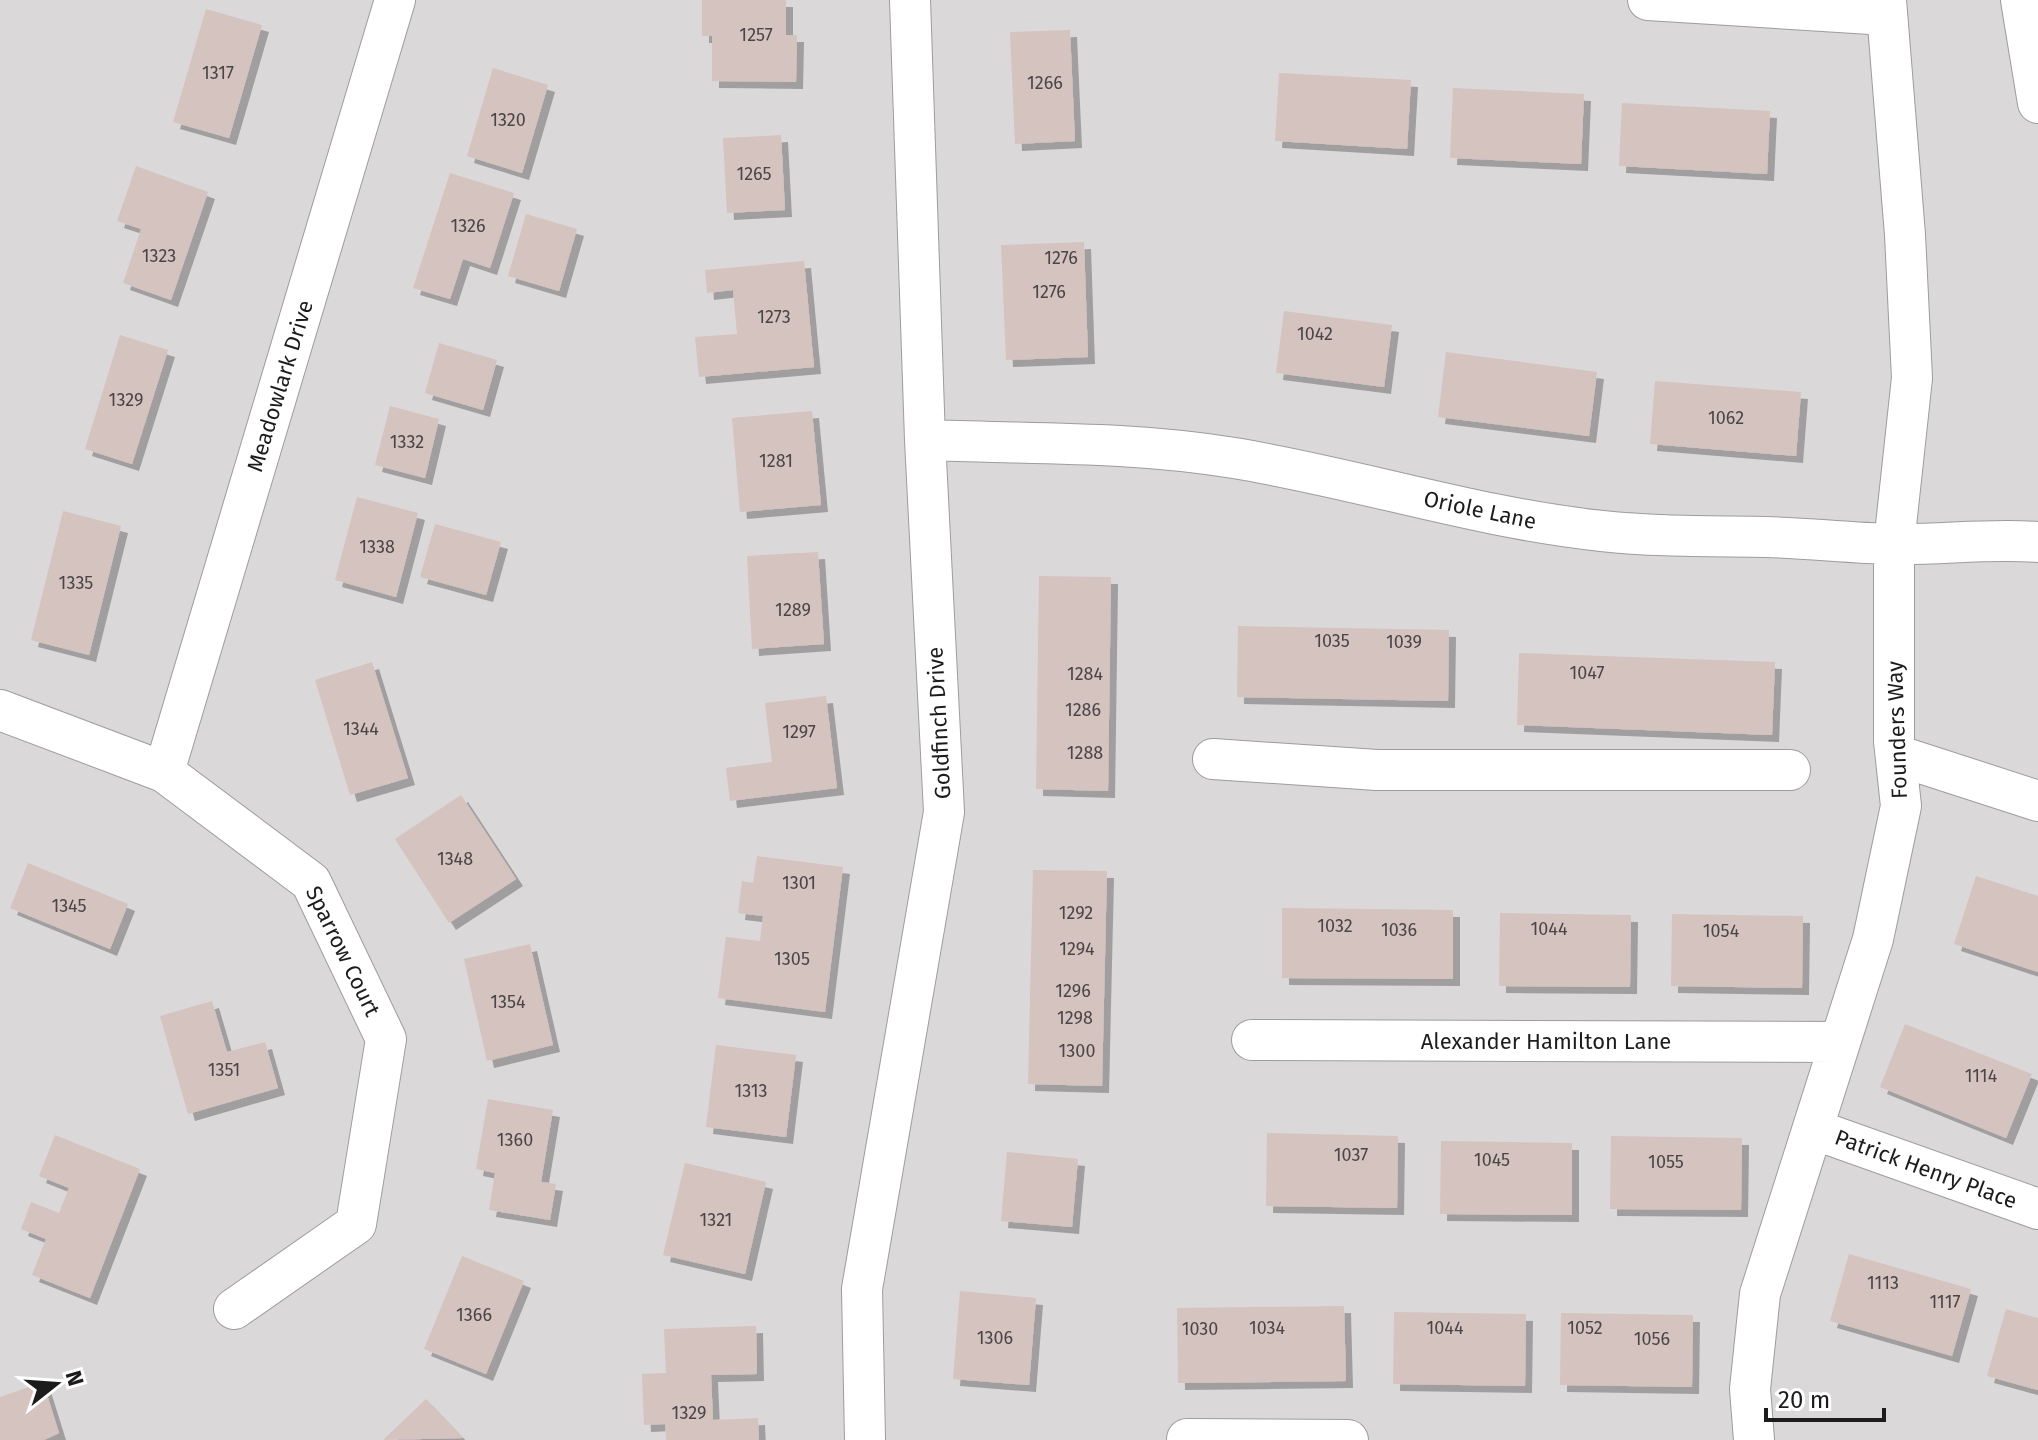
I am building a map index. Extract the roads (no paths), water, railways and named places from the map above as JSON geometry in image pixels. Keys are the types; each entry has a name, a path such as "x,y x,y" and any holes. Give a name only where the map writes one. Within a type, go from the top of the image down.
{"street":[{"name":"Meadowlark Drive","path":"164,772 395,0"},
{"name":"Goldfinch Drive","path":"865,1440 862,1289 944,812 925,440 910,0"},
{"path":"1648,0 1887,8"},
{"path":"2021,0 2038,103"},
{"name":"Founders Way","path":"1754,1440 1750,1389 1760,1294 1873,939 1901,806 1896,755 1894,544 1912,378 1905,235 1887,8"},
{"name":"Oriole Lane","path":"925,440 1100,443 1183,451 1281,466 1499,515 1602,531 1894,544 2038,542"},
{"name":"Sparrow Court","path":"0,710 164,772 311,882 386,1039 356,1224 234,1309"},
{"path":"1896,755 2038,801"},
{"path":"1213,759 1393,770 1790,770"},
{"name":"Alexander Hamilton Lane","path":"1252,1040 1840,1042"},
{"name":"Patrick Henry Place","path":"1813,1129 2038,1209"},
{"path":"1187,1439 1348,1440"}]}
